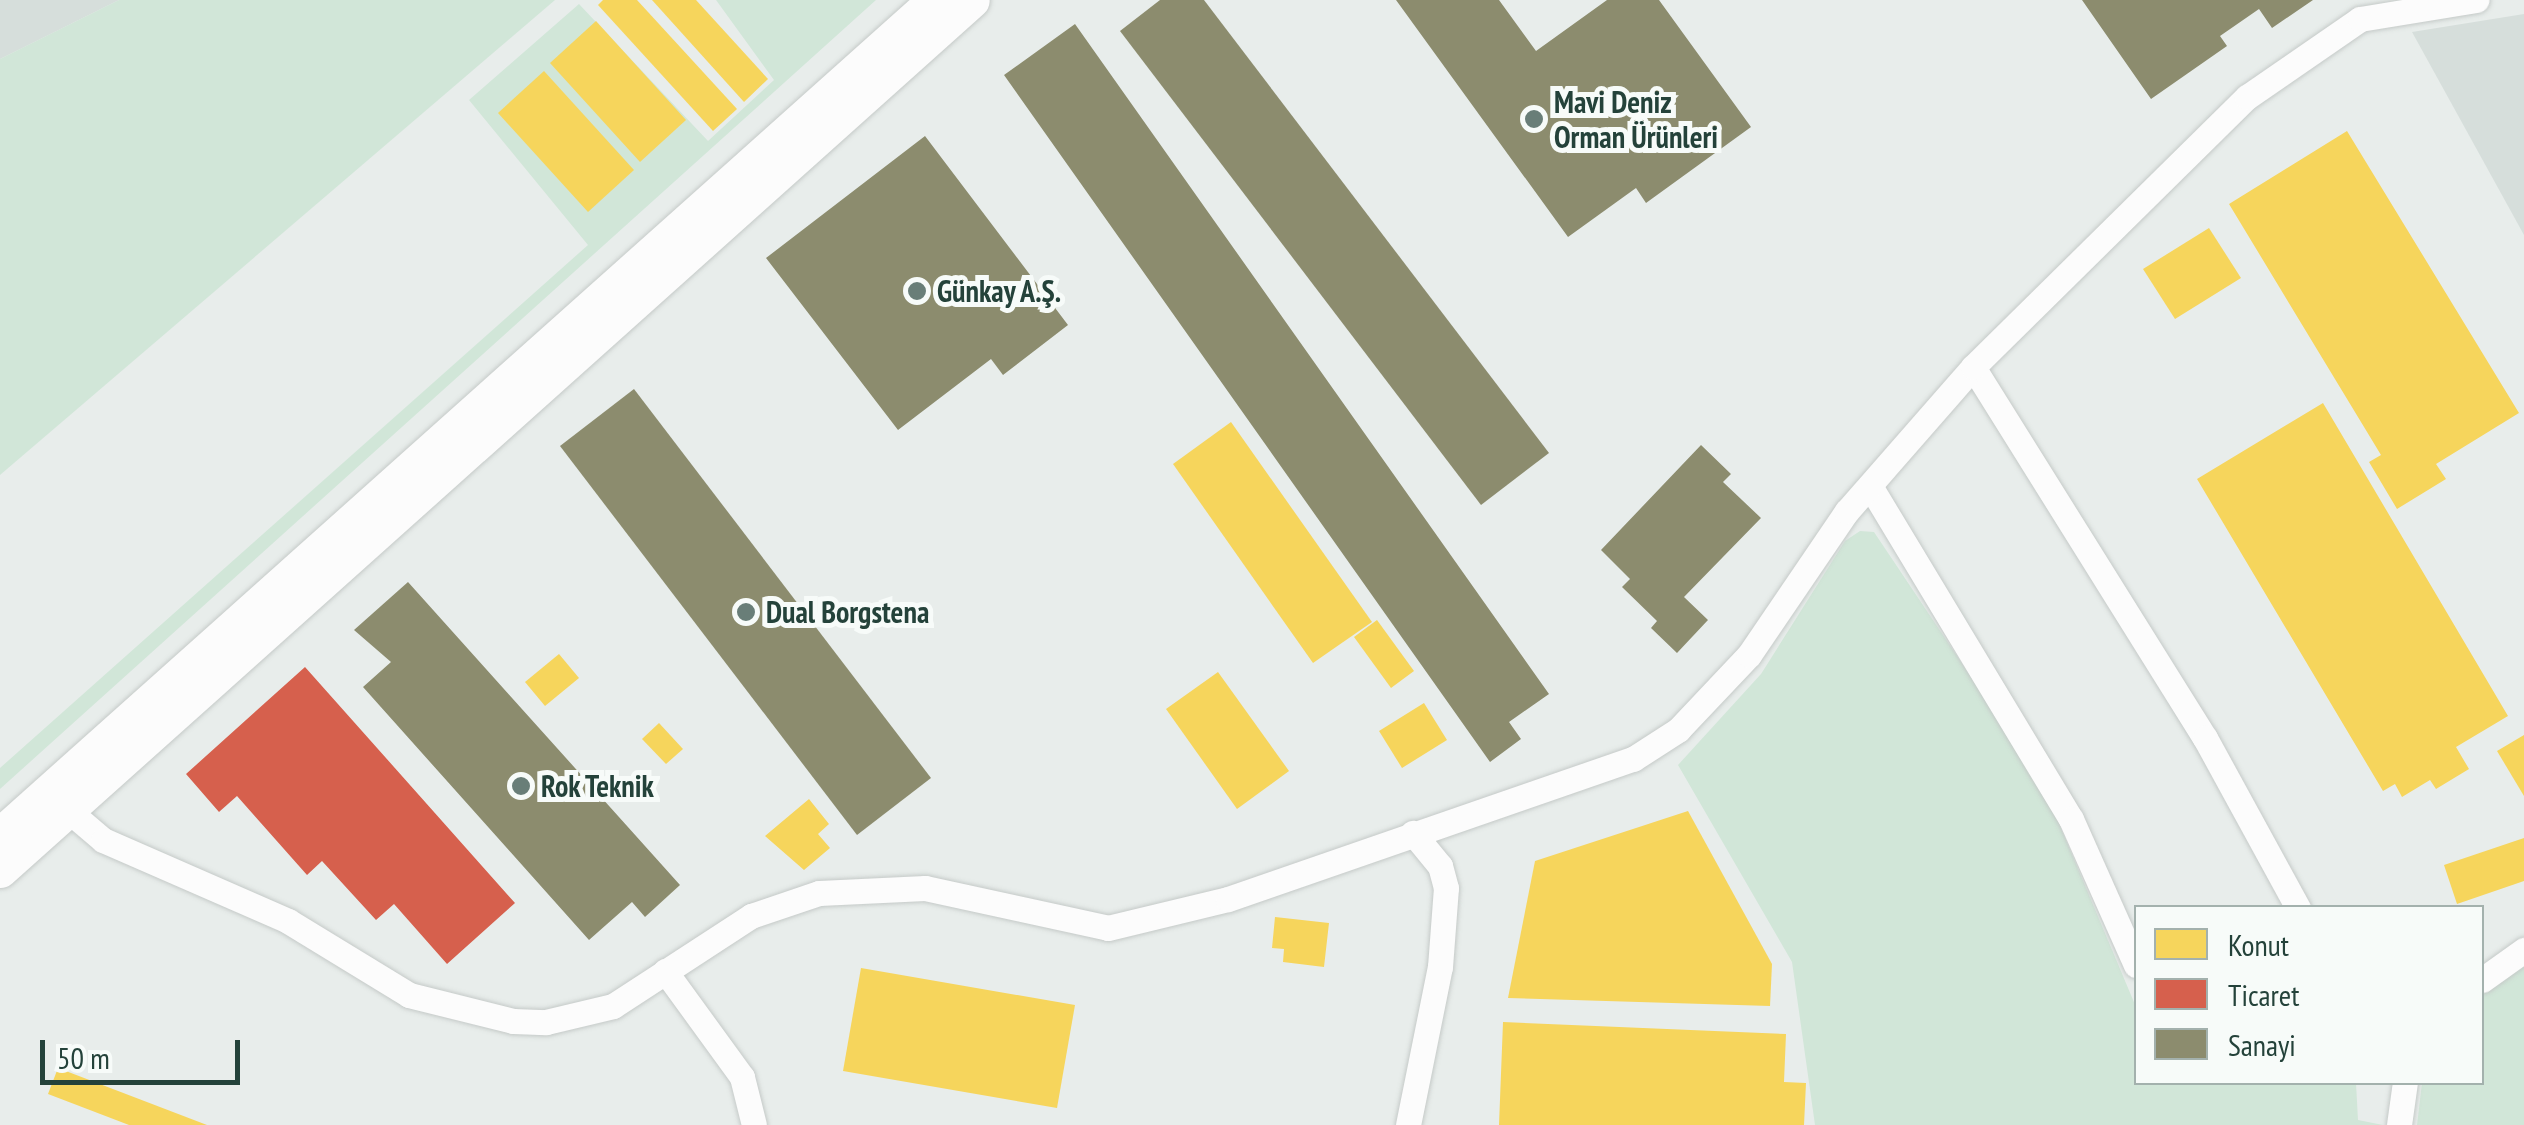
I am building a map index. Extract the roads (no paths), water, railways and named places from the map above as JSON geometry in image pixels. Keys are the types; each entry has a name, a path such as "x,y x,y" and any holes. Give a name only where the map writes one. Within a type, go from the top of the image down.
{"main road":[{"path":"0,870 57,802 934,0"},
{"path":"0,835 57,802 972,0"}],"street":[{"path":"57,802 103,840 288,921 409,994 445,1008 513,1021 577,1017 613,1006 752,916 818,892 925,888 1108,928 1228,899 1632,759 1678,730 1749,655 1870,486 1973,367 2247,97 2319,42 2378,7 2476,0"},
{"path":"1973,367 2206,738 2296,905"},
{"path":"1870,486 2071,819 2134,961"},
{"path":"1408,1125 1440,967 1446,888 1440,866 1412,833"},
{"path":"2484,979 2524,950"},
{"path":"666,971 742,1077 754,1125"},
{"path":"2399,1125 2401,1085"}],"place":[{"name":"Mavi Deniz Orman Ürünleri","path":"1534,119"},
{"name":"Günkay A.Ş.","path":"917,291"},
{"name":"Dual Borgstena","path":"746,612"},
{"name":"Rok Teknik","path":"521,786"}]}
